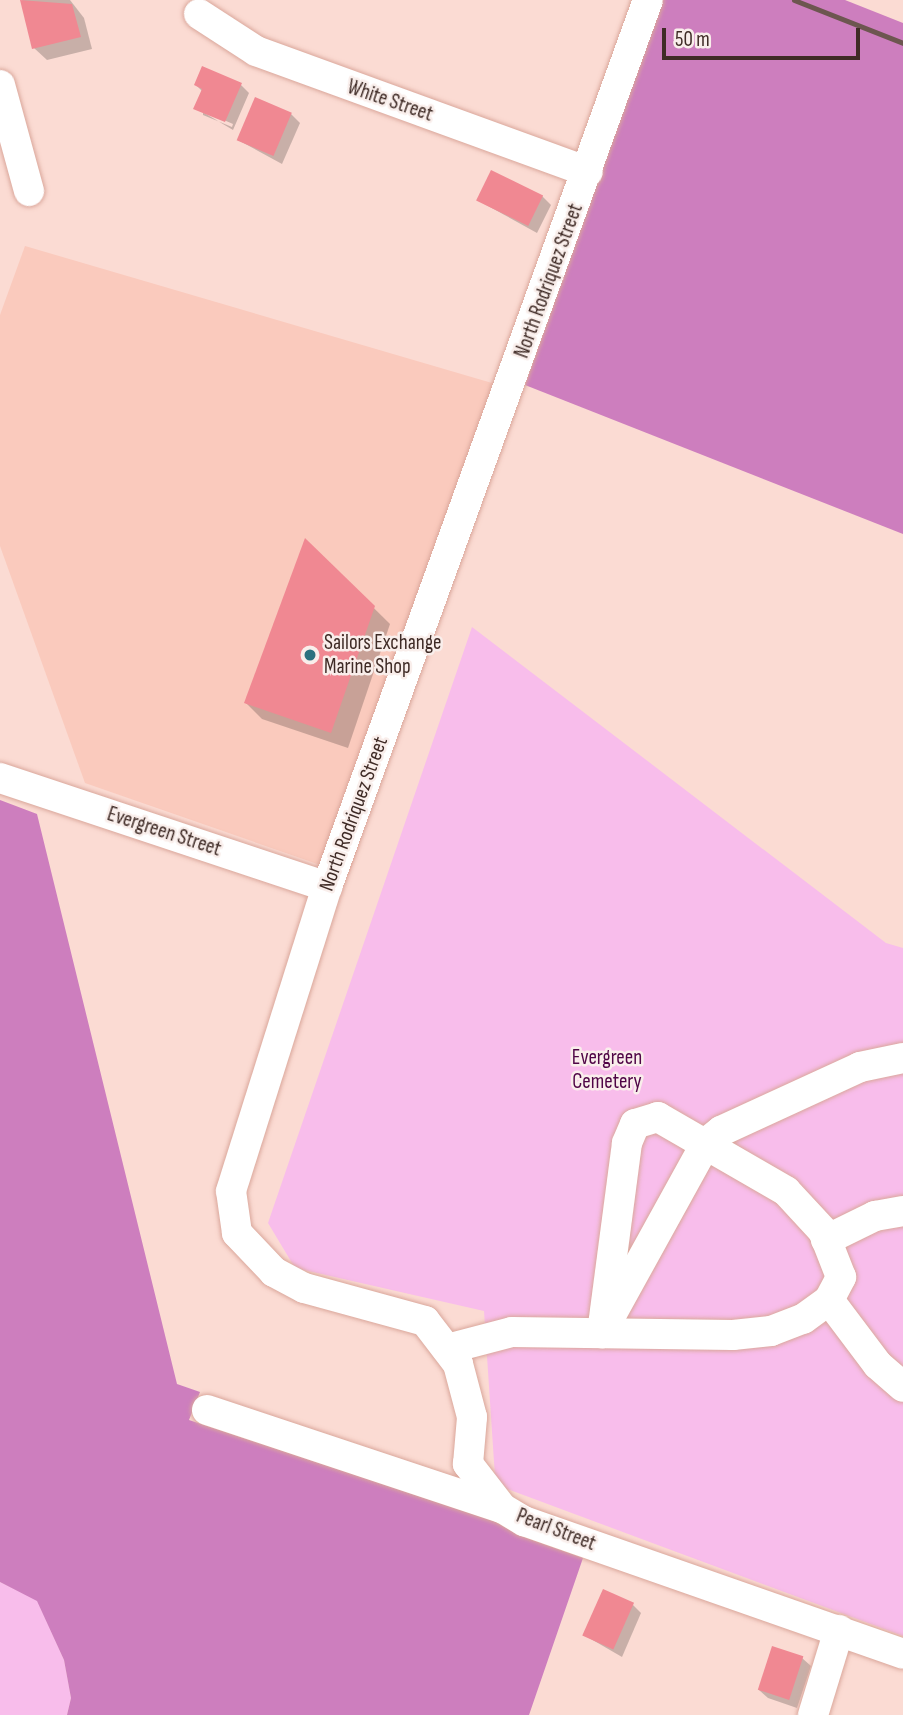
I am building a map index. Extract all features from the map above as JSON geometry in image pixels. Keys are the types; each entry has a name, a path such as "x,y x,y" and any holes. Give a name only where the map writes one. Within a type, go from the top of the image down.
{"street":[{"name":"North Rodriquez Street","path":"502,1507 468,1464 472,1417 458,1364 425,1321 304,1288 274,1272 237,1233 232,1219 234,1173 327,887 588,172 648,0"},
{"name":"White Street","path":"199,13 256,51 588,172"},
{"path":"0,85 29,191"},
{"name":"Evergreen Street","path":"0,778 327,887"},
{"path":"602,1333 706,1143 721,1131 860,1067 903,1058"},
{"path":"447,1349 512,1332 602,1333 771,1331 803,1319 830,1300 841,1277 826,1240 786,1191 658,1117 635,1124 627,1143 602,1333"},
{"path":"826,1240 875,1216 903,1211"},
{"path":"830,1300 877,1365 903,1387"},
{"name":"Pearl Street","path":"207,1410 502,1507 524,1521 903,1654"},
{"path":"813,1715 839,1630"}],"shaded area":[{"path":"662,0 845,0 903,23 903,534 525,385"},
{"path":"25,246 509,388 349,875 85,783 0,546 0,315"},
{"path":"0,800 37,814 177,1384 200,1392 189,1420 494,1521 518,1535 583,1558 529,1715 67,1715 71,1698 64,1660 37,1601 0,1582"}],"green space":[{"name":"Evergreen Cemetery","path":"472,627 886,943 903,948 903,1636 507,1489 495,1477 484,1311 295,1268 268,1223"},
{"path":"0,1582 37,1600 64,1660 71,1698 67,1715 0,1715"}],"building":[{"path":"20,0 72,4 81,37 32,49"},
{"path":"202,66 242,83 225,122 193,109 202,89 194,85"},
{"path":"255,97 292,113 273,156 237,140"},
{"path":"491,170 543,195 528,226 476,201"},
{"name":"Sailors Exchange Marine Shop","path":"305,538 375,606 331,733 244,703"},
{"path":"603,1589 634,1603 613,1649 582,1636"},
{"path":"772,1646 803,1656 789,1700 758,1690"}],"railway":[{"path":"794,0 903,43"}],"place":[{"name":"Sailors Exchange Marine Shop","path":"310,655"}]}
